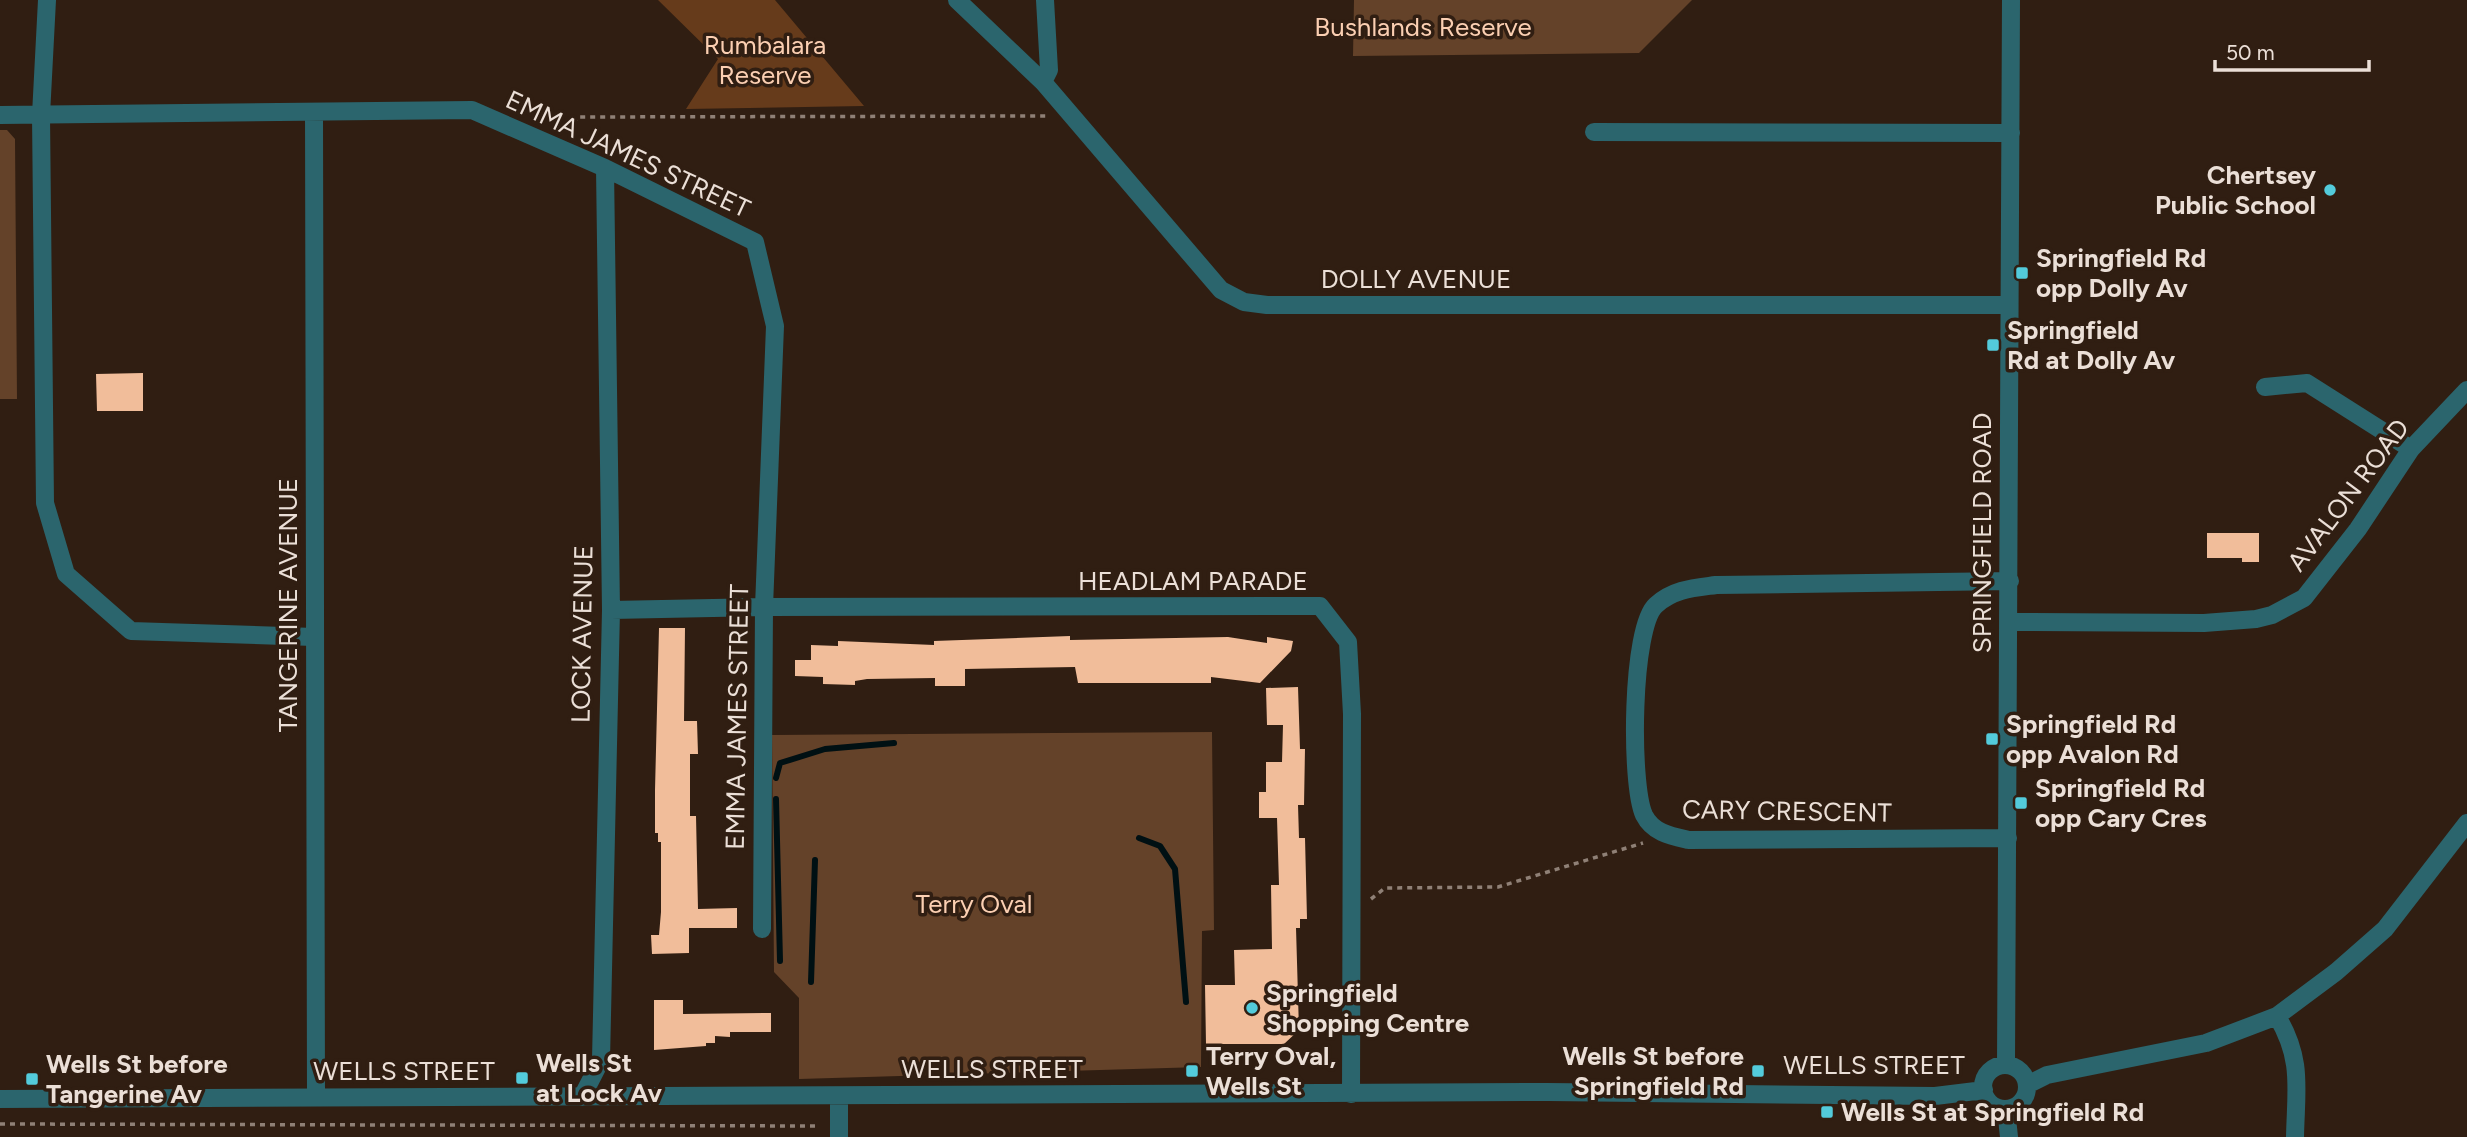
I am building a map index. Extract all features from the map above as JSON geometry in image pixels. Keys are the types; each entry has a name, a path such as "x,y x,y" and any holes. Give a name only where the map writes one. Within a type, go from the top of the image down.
{"street":[{"path":"47,0 41,115 45,503 66,574 131,631 314,637"},
{"name":"DOLLY AVENUE","path":"957,0 1043,82 1221,290 1244,302 1267,305 2007,305"},
{"path":"1043,82 1049,71 1045,0"},
{"name":"SPRINGFIELD ROAD","path":"2006,1065 2010,622 2007,305 2011,0"},
{"name":"EMMA JAMES STREET","path":"0,115 472,110 605,168 755,242 775,327 764,607 762,929"},
{"name":"TANGERINE AVENUE","path":"314,112 316,1097"},
{"path":"1594,132 2011,133"},
{"name":"LOCK AVENUE","path":"582,1097 601,1060 611,610 605,168"},
{"path":"2265,387 2307,383 2411,449"},
{"name":"AVALON ROAD","path":"2010,622 2204,622 2256,620 2272,615 2304,598 2358,529 2411,449 2467,390"},
{"name":"CARY CRESCENT","path":"2008,838 1689,840 1668,836 1653,828 1643,814 1635,756 1638,663 1643,629 1654,606 1679,590 1716,584 2010,581"},
{"name":"HEADLAM PARADE","path":"611,610 764,607 1320,606 1348,642 1352,714 1351,1094"},
{"path":"2027,1085 2022,1073 2006,1065 1999,1066 1987,1075 1984,1090 1990,1102 2006,1109 2019,1104 2027,1085 2047,1075 2206,1043 2277,1016 2336,972 2385,929 2467,823"},
{"path":"2277,1016 2292,1041 2297,1073 2295,1137"},
{"name":"WELLS STREET","path":"0,1099 1767,1093 1935,1096 1984,1090"},
{"path":"839,1096 839,1137"},
{"path":"2006,1109 2009,1137"}],"path":[{"path":"555,146 578,117 1033,118 1070,113"},
{"path":"1350,916 1385,888 1499,887 1668,836"},
{"path":"0,1124 823,1126"}],"green space":[{"name":"Rumbalara Reserve","path":"658,0 775,0 864,106 686,109 718,59"},
{"name":"Bushlands Reserve","path":"1354,0 1692,0 1639,53 1353,56"},
{"path":"0,130 7,130 15,139 17,399 0,399"},
{"name":"Terry Oval","path":"1212,732 1214,930 1202,931 1201,1067 799,1079 799,998 774,972 772,735"}],"building":[{"path":"143,373 143,411 97,411 96,374"},
{"path":"2207,533 2259,533 2259,562 2242,562 2242,558 2207,558"},
{"path":"659,628 685,628 684,721 697,721 698,754 690,754 690,816 696,816 698,909 737,908 737,928 689,928 689,953 652,954 651,935 659,935 661,912 661,842 658,842 658,833 655,833"},
{"path":"1070,636 1070,640 1228,637 1267,643 1267,637 1293,641 1291,651 1260,683 1211,677 1211,683 1078,683 1075,667 965,669 965,686 935,686 935,678 867,679 855,681 855,685 823,684 823,677 795,676 795,660 811,660 811,645 838,646 838,641 934,645 934,641"},
{"path":"1298,687 1300,749 1305,749 1304,805 1298,805 1299,838 1305,838 1307,919 1300,919 1300,928 1296,928 1299,1030 1284,1044 1206,1044 1205,985 1235,985 1234,950 1272,949 1271,885 1279,885 1277,818 1259,818 1259,792 1266,792 1266,762 1282,762 1283,725 1267,725 1266,688"},
{"path":"654,1000 683,1000 683,1014 771,1013 771,1032 730,1032 730,1037 715,1036 715,1043 706,1043 706,1046 654,1050"}],"waterway":[{"path":"776,778 780,763 825,749 894,743"},
{"path":"776,799 780,961"},
{"path":"1139,838 1160,846 1175,869 1186,1002"},
{"path":"811,982 815,860"}],"place":[{"name":"Chertsey Public School","path":"2330,190"},
{"name":"Springfield Rd opp Dolly Av","path":"2022,273"},
{"name":"Springfield Rd at Dolly Av","path":"1993,345"},
{"name":"Springfield Rd opp Avalon Rd","path":"1992,739"},
{"name":"Springfield Rd opp Cary Cres","path":"2021,803"},
{"name":"Springfield Shopping Centre","path":"1252,1008"},
{"name":"Terry Oval, Wells St","path":"1192,1071"},
{"name":"Wells St before Springfield Rd","path":"1758,1071"},
{"name":"Wells St at Lock Av","path":"522,1078"},
{"name":"Wells St before Tangerine Av","path":"32,1079"},
{"name":"Wells St at Springfield Rd","path":"1827,1112"}]}
